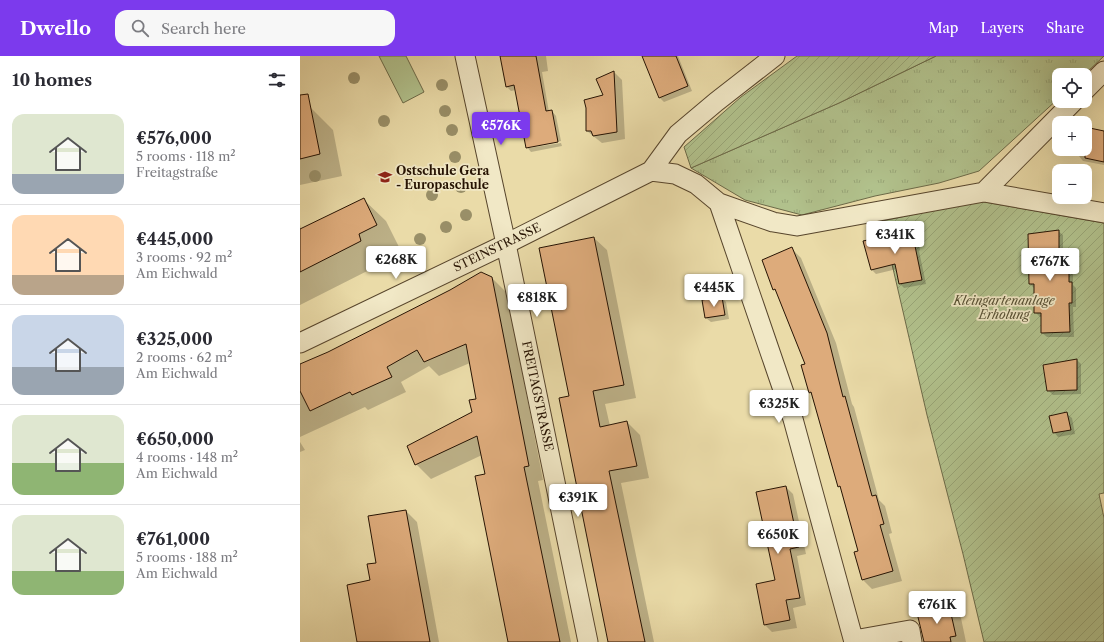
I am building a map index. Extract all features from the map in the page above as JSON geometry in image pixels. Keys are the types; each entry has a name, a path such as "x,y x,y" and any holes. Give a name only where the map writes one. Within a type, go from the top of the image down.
{"street":[{"name":"FREITAGSTRASSE","path":"465,56 506,244 588,642"},
{"name":"STEINSTRASSE","path":"300,344 506,244 651,171 678,134 775,56"},
{"path":"1092,83 1104,71"},
{"path":"984,192 1067,108"},
{"path":"651,171 675,174 696,184 719,203 773,222 797,226 984,192 1104,213"},
{"path":"719,203 793,419 854,641 910,630 912,642"}],"green space":[{"path":"379,56 406,56 424,92 403,103"},
{"path":"797,56 936,56 839,103 691,168 684,147 741,97"},
{"path":"936,56 1104,56 1091,68 1052,68 1052,104 979,171 939,183 875,196 802,215 745,200 691,168 839,103"},
{"name":"Kleingartenanlage Erholung","path":"979,201 1104,223 1104,493 1099,494 1104,518 1104,642 984,642 927,415 882,221"}],"building":[{"path":"500,56 536,56 546,111 552,110 558,142 526,148 514,85 506,87"},
{"path":"642,56 676,56 688,86 659,98"},
{"path":"614,71 617,132 593,136 591,131 586,131 586,108 584,100 603,95 596,79"},
{"path":"308,94 320,154 300,159 300,95"},
{"path":"1092,128 1104,131 1104,162 1085,158 1085,156 1092,156"},
{"path":"364,198 377,225 359,234 361,241 300,272 300,229"},
{"path":"913,230 922,280 899,284 895,264 871,270 863,241"},
{"path":"1059,230 1059,266 1069,266 1069,282 1072,282 1072,303 1069,303 1070,332 1041,333 1041,313 1034,313 1034,284 1029,284 1028,234"},
{"path":"594,237 624,385 593,391 600,427 627,421 637,466 609,471 645,642 608,642 559,398 569,396 539,248"},
{"path":"792,247 827,333 843,397 845,396 872,496 876,495 884,524 880,525 893,571 862,580 854,552 858,551 840,486 838,487 811,392 809,393 801,365 805,364 775,289 773,290 762,260"},
{"path":"481,272 492,277 529,466 524,467 560,642 508,642 475,476 485,474 477,436 415,465 407,446 472,412 469,400 476,399 466,344 424,362 417,350 387,367 392,377 352,395 350,392 310,411 300,391 300,364 328,352 450,290"},
{"path":"722,297 725,315 705,318 702,300"},
{"path":"1077,359 1077,390 1047,391 1043,365"},
{"path":"1067,412 1071,430 1053,433 1049,416"},
{"path":"786,486 799,547 790,549 800,598 786,600 790,620 764,625 756,584 775,580 756,492"},
{"path":"406,510 430,642 357,642 347,585 370,580 367,564 376,563 368,516"},
{"path":"949,605 956,636 950,637 951,642 924,642 917,613"}],"place":[{"name":"Ostschule Gera - Europaschule","path":"385,177"}]}
